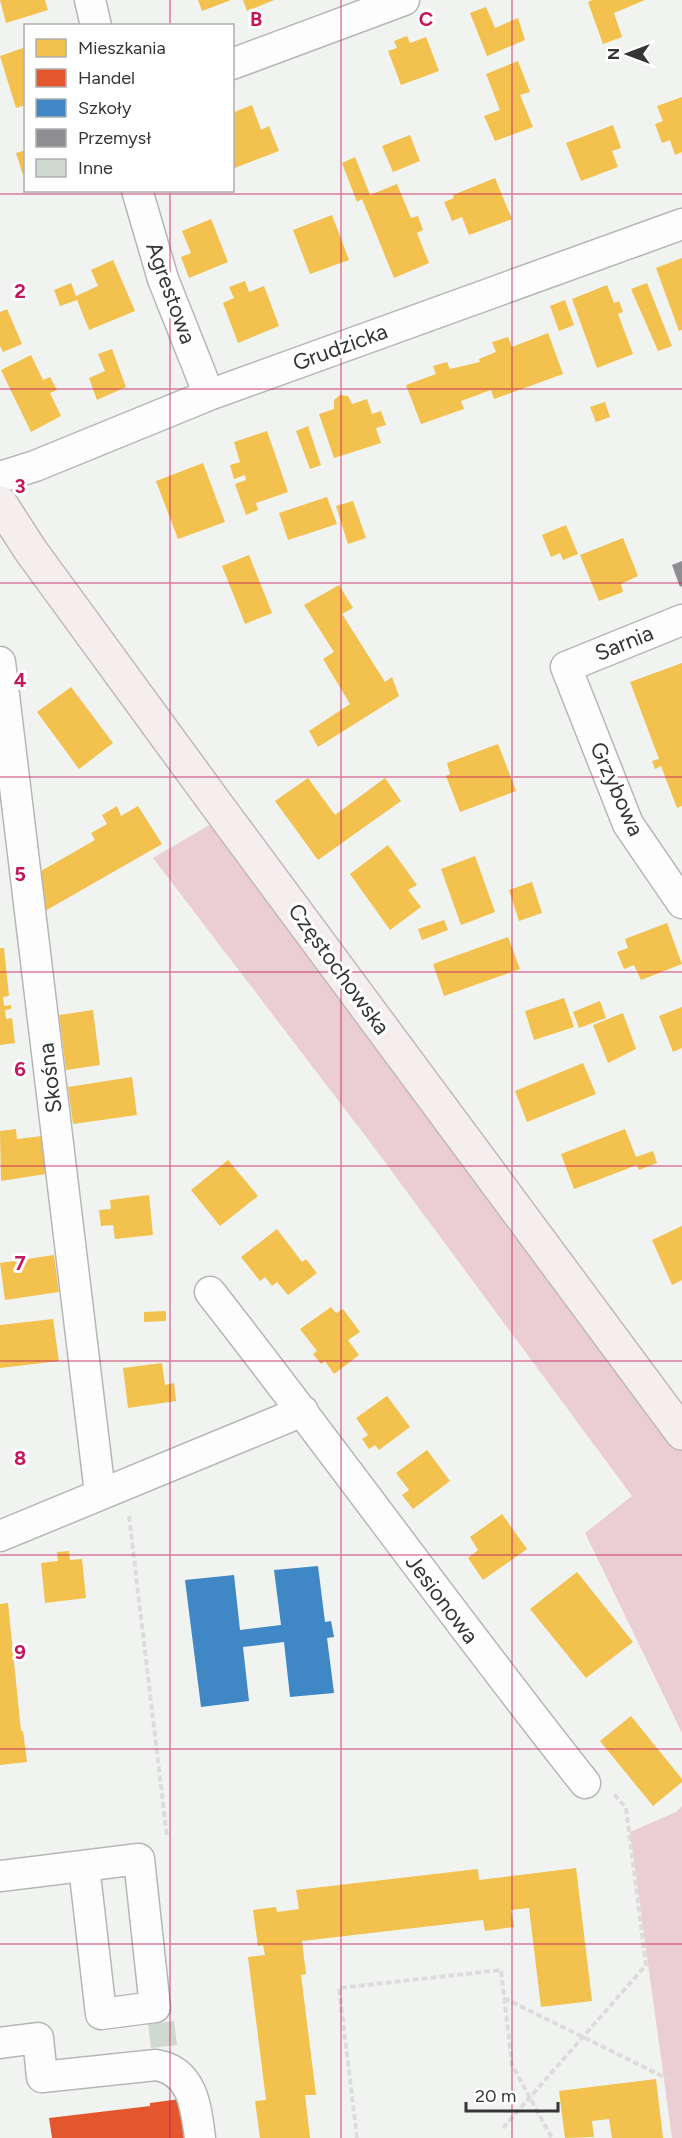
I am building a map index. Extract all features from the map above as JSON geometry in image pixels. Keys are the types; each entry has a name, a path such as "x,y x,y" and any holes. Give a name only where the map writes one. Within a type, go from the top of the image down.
{"main road":[{"name":"Częstochowska","path":"0,503 23,540 216,804 682,1433"}],"street":[{"path":"90,0 96,24"},
{"path":"234,63 404,0"},
{"name":"Agrestowa","path":"138,192 163,279 208,395"},
{"name":"Grudzicka","path":"0,477 35,466 208,395 682,224"},
{"name":"Sarnia","path":"566,666 682,620"},
{"name":"Skośna","path":"0,662 112,1488"},
{"name":"Grzybowa","path":"566,666 628,824 682,903"},
{"name":"Jesionowa","path":"210,1292 303,1411 488,1661 585,1783"},
{"path":"0,1536 303,1411"},
{"path":"0,1876 139,1858 155,2007 101,2014 84,1866"},
{"path":"0,2043 38,2038 42,2077 156,2065 169,2067 191,2088 196,2102 200,2138"}],"path":[{"path":"112,1488 167,1837"},
{"path":"503,2128 646,1965 626,1808 609,1788 585,1783"},
{"path":"357,2138 339,1988 501,1970 512,2065 529,2100 552,2138"},
{"path":"504,1998 668,2079"}],"shaded area":[{"path":"225,816 682,1433 682,1733 585,1533 632,1496 370,1142 153,858"},
{"path":"682,1806 682,2138 672,2138 630,1832 676,1812"}],"building: Mieszkania":[{"path":"0,0 45,0 48,10 6,23"},
{"path":"198,0 231,0 202,11"},
{"path":"243,0 274,0 247,11"},
{"path":"592,0 645,0 614,13 622,37 603,44 588,2"},
{"path":"486,7 495,28 518,18 525,40 487,56 470,13"},
{"path":"407,36 410,43 426,37 439,71 401,85 388,51 397,48 394,41"},
{"path":"24,48 24,106 16,108 0,56"},
{"path":"518,61 530,92 520,95 533,127 495,141 484,116 500,110 486,74"},
{"path":"682,97 682,152 675,155 670,140 662,143 655,124 663,121 657,106"},
{"path":"252,105 261,130 269,126 279,151 234,168 234,112"},
{"path":"613,125 621,148 612,151 618,167 581,181 566,143"},
{"path":"410,135 420,161 393,172 382,146"},
{"path":"24,151 24,175 23,175 16,153"},
{"path":"355,157 370,195 397,184 411,218 418,216 423,230 417,233 429,263 394,278 362,199 357,202 342,163"},
{"path":"495,178 512,219 469,235 462,217 452,221 444,202 454,198 453,195"},
{"path":"332,215 349,260 310,274 293,230"},
{"path":"211,219 228,262 189,278 181,257 191,253 182,231"},
{"path":"682,258 682,330 679,331 656,268"},
{"path":"113,260 135,311 89,330 77,300 60,306 54,290 71,283 76,296 98,286 91,270"},
{"path":"245,281 249,292 264,286 279,326 238,343 223,303 234,298 229,287"},
{"path":"647,283 672,346 658,351 631,289"},
{"path":"607,285 614,303 619,301 623,312 618,314 633,354 597,368 572,299"},
{"path":"565,300 574,325 559,331 550,306"},
{"path":"7,309 22,344 3,352 0,346 0,312"},
{"path":"548,333 563,374 494,399 491,390 461,401 464,409 421,424 406,385 436,374 433,366 447,362 450,369 480,362 479,359 496,352 492,342 508,337 512,347"},
{"path":"112,349 126,387 97,400 89,378 105,371 98,354"},
{"path":"31,355 43,380 50,377 57,390 50,393 61,416 31,432 1,370"},
{"path":"340,395 348,396 352,404 367,399 372,414 381,411 386,425 376,428 381,443 334,458 319,414 334,409 334,400"},
{"path":"605,402 610,417 596,422 590,407"},
{"path":"308,426 321,465 310,469 296,431"},
{"path":"267,431 288,492 256,503 258,510 246,515 235,484 246,480 245,475 234,479 230,465 240,462 234,442"},
{"path":"203,463 225,522 178,539 156,481"},
{"path":"327,497 337,524 288,540 279,513"},
{"path":"353,501 366,538 348,544 336,506"},
{"path":"566,525 578,554 563,560 560,553 551,557 542,535"},
{"path":"623,538 638,576 621,584 623,592 599,601 580,555"},
{"path":"249,555 272,613 245,624 222,566"},
{"path":"339,585 353,608 342,614 385,682 392,677 399,696 318,747 309,731 350,704 323,659 334,652 304,605"},
{"path":"682,663 682,806 677,808 661,766 655,769 652,761 659,759 630,682"},
{"path":"71,687 113,743 79,769 37,712"},
{"path":"498,744 516,791 460,812 446,776 450,774 447,763"},
{"path":"308,778 335,815 385,778 401,801 318,860 275,801"},
{"path":"117,806 121,816 138,806 162,844 45,911 41,871 95,840 91,833 107,824 102,815"},
{"path":"388,845 417,885 408,890 421,907 390,930 350,874"},
{"path":"475,856 495,912 461,925 441,869"},
{"path":"532,882 542,913 519,921 509,890"},
{"path":"444,920 448,930 422,940 418,929"},
{"path":"667,923 682,964 641,980 634,965 624,969 617,952 628,948 625,939"},
{"path":"508,937 520,969 444,996 433,964"},
{"path":"0,948 4,948 9,996 3,997 4,1006 11,1005 11,1009 5,1010 6,1019 12,1018 15,1043 0,1045"},
{"path":"564,998 574,1027 534,1040 525,1011"},
{"path":"600,1001 606,1018 579,1028 573,1012"},
{"path":"682,1007 682,1048 673,1052 659,1016"},
{"path":"93,1010 100,1065 66,1070 59,1015"},
{"path":"623,1013 636,1049 608,1063 593,1025"},
{"path":"583,1063 596,1094 527,1122 515,1091"},
{"path":"132,1077 137,1115 73,1124 68,1087"},
{"path":"16,1129 17,1139 42,1136 46,1174 1,1181 0,1131"},
{"path":"625,1129 636,1157 653,1151 657,1163 639,1170 637,1165 574,1189 561,1154"},
{"path":"228,1160 258,1196 220,1226 191,1190"},
{"path":"149,1195 153,1235 115,1239 113,1225 101,1226 99,1210 111,1209 110,1200"},
{"path":"682,1226 682,1280 672,1285 652,1240"},
{"path":"277,1229 302,1262 306,1259 317,1273 288,1295 277,1282 272,1286 265,1277 260,1281 241,1257"},
{"path":"54,1255 59,1292 5,1300 0,1263"},
{"path":"331,1307 336,1313 343,1309 360,1332 348,1340 359,1355 334,1374 325,1361 321,1364 313,1354 317,1351 300,1329"},
{"path":"166,1311 166,1321 144,1322 144,1312"},
{"path":"53,1319 59,1361 0,1368 0,1325"},
{"path":"162,1363 165,1385 174,1383 176,1401 128,1408 123,1368"},
{"path":"387,1396 410,1427 379,1450 375,1445 369,1449 362,1439 368,1435 356,1418"},
{"path":"427,1450 450,1481 413,1509 402,1495 409,1490 396,1473"},
{"path":"502,1514 527,1549 483,1580 468,1558 478,1550 470,1537"},
{"path":"69,1551 70,1560 82,1559 86,1598 45,1603 41,1563 58,1561 57,1552"},
{"path":"577,1572 633,1642 586,1678 530,1609"},
{"path":"8,1603 21,1731 23,1731 27,1762 0,1765 0,1604"},
{"path":"631,1716 682,1779 682,1782 653,1806 600,1741"},
{"path":"576,1868 592,2001 541,2007 529,1908 511,1910 514,1927 485,1931 483,1920 302,1941 306,1974 301,1975 316,2095 305,2095 310,2138 260,2138 255,2101 266,2100 248,1957 265,1955 263,1945 258,1946 253,1910 276,1907 277,1912 299,1909 296,1890 478,1869 479,1880"},
{"path":"656,2079 663,2138 612,2138 609,2119 592,2121 594,2137 565,2138 559,2091"}],"building: Handel":[{"path":"180,2099 185,2138 52,2138 49,2118 150,2106 150,2103"}],"building: Szkoły":[{"path":"318,1566 325,1622 331,1621 334,1637 327,1638 334,1693 290,1697 284,1642 243,1647 249,1701 201,1707 185,1580 234,1575 240,1630 281,1625 274,1570"}],"building: Przemysł":[{"path":"682,561 682,586 680,587 672,565"}],"building: Inne":[{"path":"174,2021 177,2045 151,2048 148,2024"}]}
